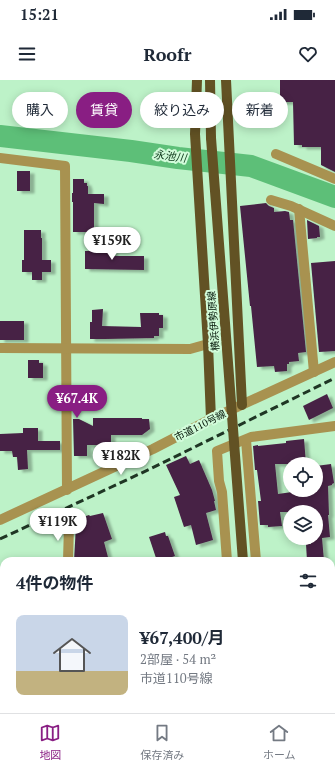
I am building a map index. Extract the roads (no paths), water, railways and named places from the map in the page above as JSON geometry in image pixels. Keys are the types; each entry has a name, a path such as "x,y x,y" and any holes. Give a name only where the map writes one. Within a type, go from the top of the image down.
{"main road":[{"path":"197,80 195,134 212,419"},
{"name":"横浜伊勢原線","path":"210,80 211,138 243,557"},
{"path":"226,80 242,405"}],"street":[{"path":"276,154 335,179"},
{"path":"0,158 65,166 66,490"},
{"path":"271,200 299,209 335,226"},
{"path":"299,209 314,372"},
{"path":"0,348 190,349 208,344"},
{"name":"市道110号線","path":"0,520 335,362"},
{"path":"227,557 222,492 219,481 217,451 251,437 335,426"},
{"path":"246,440 256,557"},
{"path":"68,557 69,524"},
{"path":"225,529 253,525"}],"waterway":[{"name":"永池川","path":"0,136 251,166 335,197"}],"railway":[{"path":"0,539 150,469 335,378"}]}
